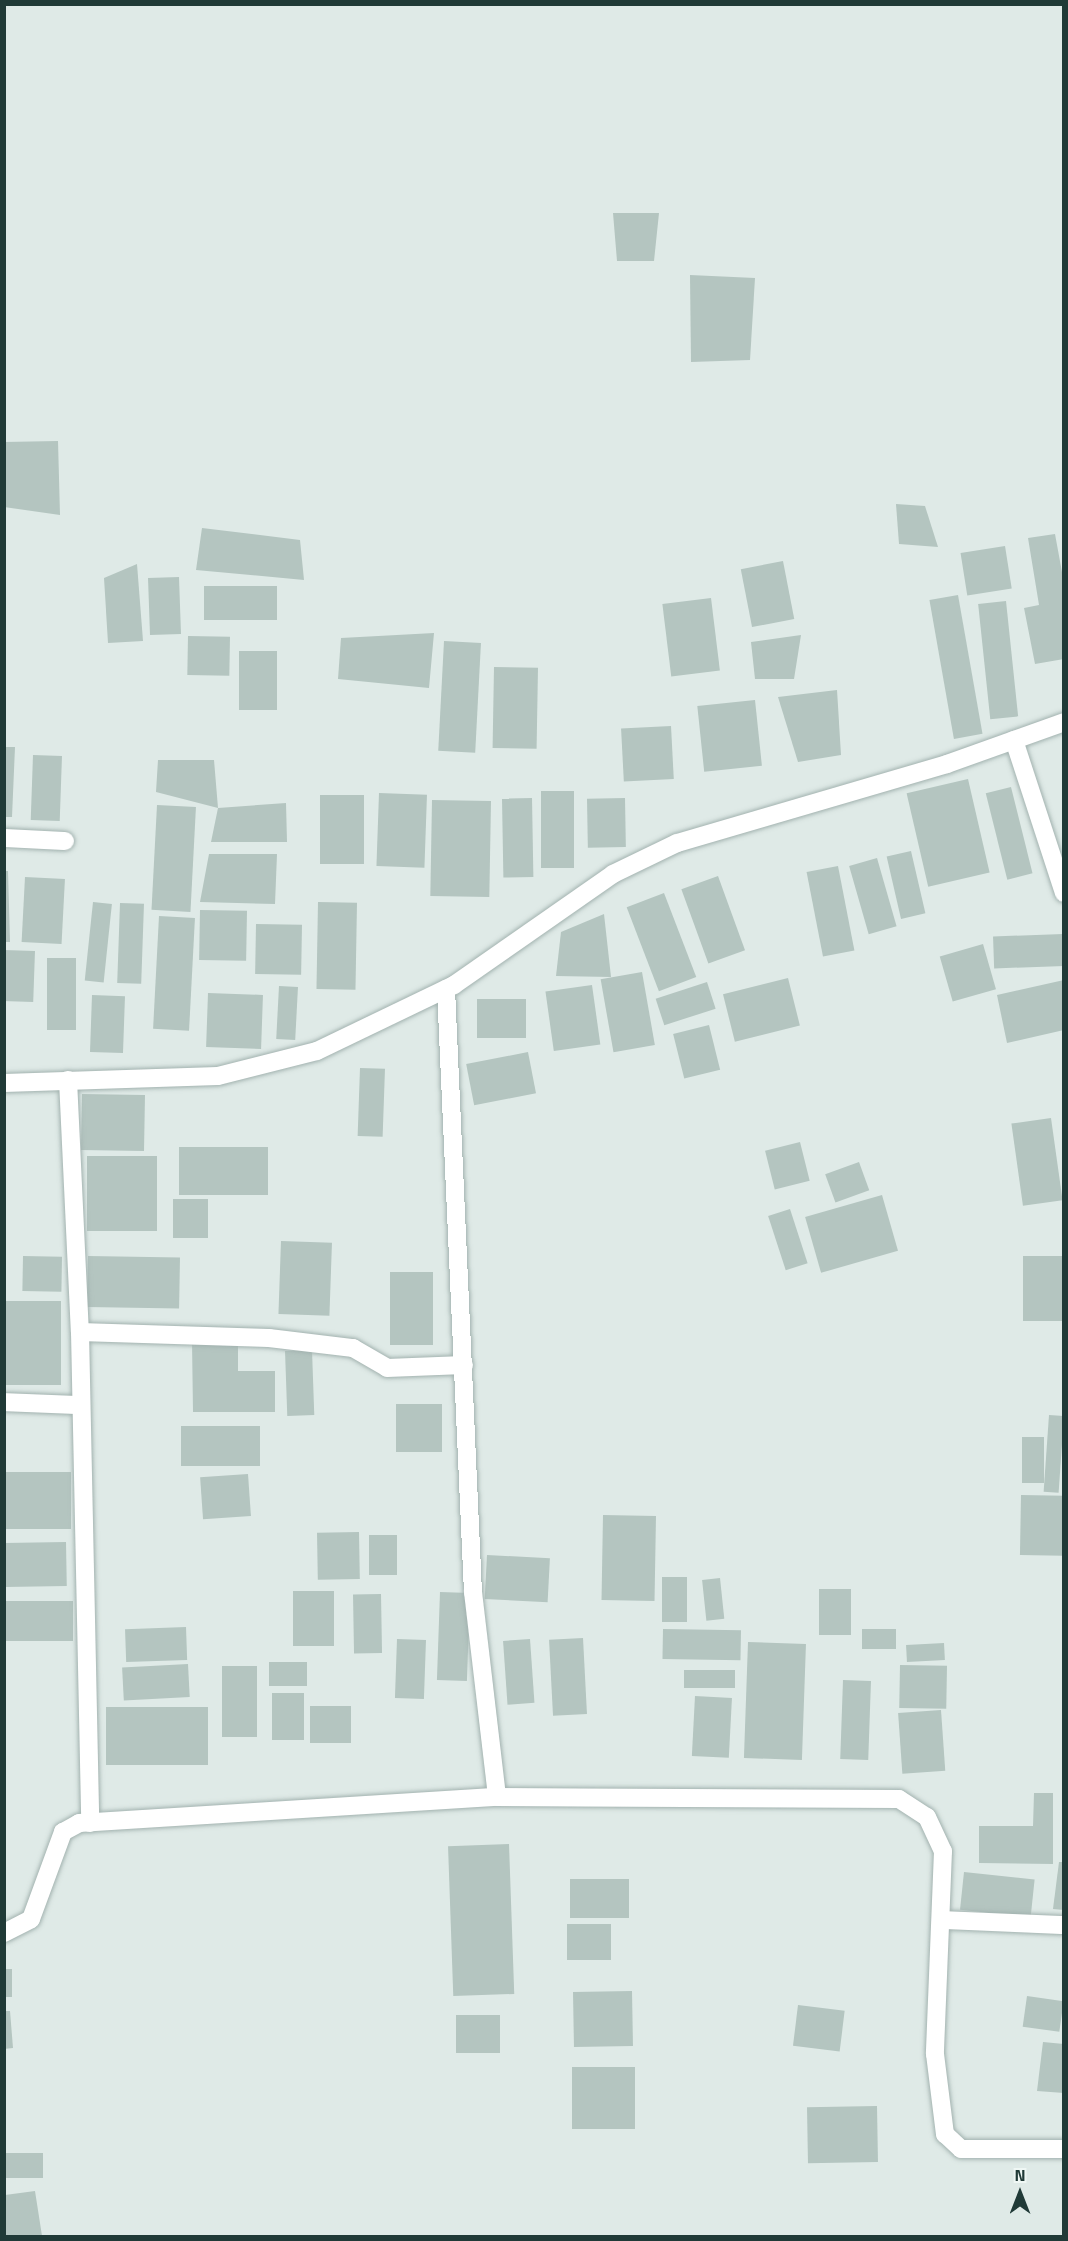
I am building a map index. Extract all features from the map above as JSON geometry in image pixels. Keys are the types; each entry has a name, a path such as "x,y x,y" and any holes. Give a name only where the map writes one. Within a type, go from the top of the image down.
{"street":[{"path":"4,1083 218,1076 317,1051 446,989 613,874 677,843 1014,740 1064,722"},
{"path":"1014,740 1064,892"},
{"path":"4,838 64,841"},
{"path":"446,989 473,1592 497,1797"},
{"path":"68,1080 80,1332 90,1823"},
{"path":"80,1332 269,1338 353,1348 387,1368 464,1365"},
{"path":"4,1402 80,1405"},
{"path":"4,1933 31,1919 63,1832 90,1823 497,1797 899,1799 920,1809 939,1839 943,1920 935,2054 945,2134 961,2149 1064,2149"},
{"path":"943,1920 1064,1925"}],"building":[{"path":"613,213 659,213 654,261 617,261"},
{"path":"690,275 755,278 750,360 691,362"},
{"path":"58,441 60,515 4,507 4,442"},
{"path":"896,504 925,506 938,547 899,544"},
{"path":"202,528 300,540 304,580 196,570"},
{"path":"1055,534 1064,583 1064,659 1035,664 1024,608 1039,605 1028,538"},
{"path":"1005,546 1012,588 967,596 961,553"},
{"path":"783,561 794,619 752,627 741,569"},
{"path":"137,564 143,641 108,643 104,578"},
{"path":"179,577 181,634 150,635 148,578"},
{"path":"204,586 277,586 277,620 204,620"},
{"path":"958,595 982,734 954,739 929,600"},
{"path":"711,598 720,670 671,676 662,604"},
{"path":"1006,601 1018,716 990,719 978,604"},
{"path":"434,633 429,688 338,679 341,638"},
{"path":"801,635 794,679 755,679 751,642"},
{"path":"188,636 230,637 229,676 187,675"},
{"path":"444,641 481,643 475,753 438,751"},
{"path":"239,651 277,651 277,710 239,710"},
{"path":"494,667 538,668 537,749 493,748"},
{"path":"837,690 841,755 798,762 778,697"},
{"path":"755,700 762,766 704,772 697,706"},
{"path":"671,726 674,779 624,782 621,729"},
{"path":"4,747 15,747 12,817 4,817"},
{"path":"33,755 62,756 60,821 31,820"},
{"path":"158,760 214,760 218,808 156,792"},
{"path":"968,779 990,873 928,887 907,793"},
{"path":"1011,787 1033,873 1007,880 986,793"},
{"path":"541,791 574,791 574,868 541,868"},
{"path":"379,793 427,795 424,868 376,866"},
{"path":"320,795 364,795 364,864 320,864"},
{"path":"532,798 533,877 503,878 502,799"},
{"path":"625,798 626,847 588,848 587,799"},
{"path":"432,800 491,801 489,897 430,896"},
{"path":"286,803 287,842 211,842 218,808"},
{"path":"157,805 196,807 190,912 152,910"},
{"path":"911,851 925,913 901,919 887,857"},
{"path":"209,854 277,854 275,904 200,902"},
{"path":"877,858 897,926 869,934 849,866"},
{"path":"838,866 854,950 823,957 807,872"},
{"path":"4,871 8,871 10,942 4,942"},
{"path":"718,876 745,950 708,964 681,889"},
{"path":"25,877 65,879 62,944 22,942"},
{"path":"664,893 696,977 659,991 627,907"},
{"path":"93,902 112,904 104,983 85,981"},
{"path":"318,902 357,903 355,990 316,989"},
{"path":"120,903 144,904 141,984 117,983"},
{"path":"200,910 247,911 246,961 199,960"},
{"path":"604,914 611,977 556,976 561,932"},
{"path":"159,916 195,918 189,1031 153,1029"},
{"path":"256,924 302,925 301,975 255,974"},
{"path":"1063,934 1064,966 994,968 993,936"},
{"path":"983,944 996,989 953,1002 940,956"},
{"path":"4,950 35,951 33,1002 4,1001"},
{"path":"47,958 76,958 76,1030 47,1030"},
{"path":"642,972 655,1045 613,1052 601,979"},
{"path":"788,978 800,1026 735,1042 723,994"},
{"path":"1064,980 1064,1030 1007,1043 997,995"},
{"path":"707,982 716,1009 664,1025 656,999"},
{"path":"592,985 600,1044 554,1051 545,992"},
{"path":"279,986 298,987 295,1040 276,1039"},
{"path":"208,993 263,995 261,1049 206,1047"},
{"path":"92,995 125,996 123,1053 90,1052"},
{"path":"477,999 526,999 526,1038 477,1038"},
{"path":"709,1025 720,1070 684,1079 673,1034"},
{"path":"528,1052 536,1093 474,1105 466,1064"},
{"path":"360,1068 385,1069 383,1137 358,1136"},
{"path":"82,1094 145,1095 144,1151 81,1150"},
{"path":"1051,1118 1063,1200 1023,1206 1011,1124"},
{"path":"800,1142 810,1181 775,1190 765,1151"},
{"path":"179,1147 268,1147 268,1195 179,1195"},
{"path":"87,1156 157,1156 157,1231 87,1231"},
{"path":"859,1162 869,1190 835,1203 825,1174"},
{"path":"882,1195 898,1251 821,1273 805,1217"},
{"path":"173,1199 208,1199 208,1238 173,1238"},
{"path":"790,1209 808,1263 786,1270 768,1216"},
{"path":"281,1241 332,1243 329,1316 278,1314"},
{"path":"23,1256 62,1257 61,1292 22,1291"},
{"path":"88,1256 180,1258 179,1309 87,1307"},
{"path":"1023,1256 1064,1256 1064,1321 1023,1321"},
{"path":"390,1272 433,1272 433,1345 390,1345"},
{"path":"4,1301 61,1301 61,1385 4,1385"},
{"path":"192,1342 238,1342 238,1371 275,1371 275,1412 193,1412"},
{"path":"312,1350 314,1415 287,1416 285,1351"},
{"path":"396,1404 442,1404 442,1452 396,1452"},
{"path":"1049,1415 1064,1416 1059,1493 1044,1492"},
{"path":"181,1426 260,1426 260,1466 181,1466"},
{"path":"1022,1437 1044,1437 1044,1483 1022,1483"},
{"path":"4,1472 71,1472 71,1529 4,1529"},
{"path":"248,1474 251,1516 203,1519 200,1477"},
{"path":"1021,1495 1064,1496 1063,1556 1020,1555"},
{"path":"603,1515 656,1516 655,1601 602,1600"},
{"path":"359,1532 360,1579 318,1580 317,1533"},
{"path":"369,1535 397,1535 397,1575 369,1575"},
{"path":"66,1542 67,1586 5,1587 4,1543"},
{"path":"487,1555 550,1558 548,1602 485,1599"},
{"path":"662,1577 687,1577 687,1622 662,1622"},
{"path":"720,1578 724,1619 706,1621 702,1580"},
{"path":"819,1589 851,1589 851,1635 819,1635"},
{"path":"293,1591 334,1591 334,1646 293,1646"},
{"path":"440,1592 470,1593 467,1681 437,1680"},
{"path":"353,1594 381,1594 382,1653 354,1653"},
{"path":"4,1601 73,1601 73,1641 4,1641"},
{"path":"186,1627 187,1660 126,1662 125,1629"},
{"path":"663,1629 741,1630 740,1660 662,1659"},
{"path":"862,1629 896,1629 896,1649 862,1649"},
{"path":"583,1638 587,1714 553,1716 549,1640"},
{"path":"397,1639 426,1640 424,1699 395,1698"},
{"path":"530,1639 534,1703 508,1705 503,1641"},
{"path":"748,1642 806,1644 802,1760 744,1758"},
{"path":"944,1643 945,1660 907,1662 906,1645"},
{"path":"269,1662 307,1662 307,1686 269,1686"},
{"path":"188,1664 190,1697 124,1700 122,1667"},
{"path":"900,1665 947,1666 946,1709 899,1708"},
{"path":"222,1666 257,1666 257,1737 222,1737"},
{"path":"684,1670 735,1670 735,1688 684,1688"},
{"path":"843,1680 871,1681 868,1760 840,1759"},
{"path":"272,1693 304,1693 304,1740 272,1740"},
{"path":"695,1696 732,1698 729,1758 692,1756"},
{"path":"310,1706 351,1706 351,1743 310,1743"},
{"path":"106,1707 208,1707 208,1765 106,1765"},
{"path":"941,1710 945,1771 902,1774 898,1713"},
{"path":"1034,1793 1053,1793 1053,1864 979,1863 979,1826 1033,1826"},
{"path":"509,1844 514,1994 453,1996 448,1846"},
{"path":"1059,1862 1064,1862 1064,1910 1053,1909"},
{"path":"964,1872 1035,1879 1031,1917 960,1910"},
{"path":"570,1879 629,1879 629,1918 570,1918"},
{"path":"567,1924 611,1924 611,1960 567,1960"},
{"path":"4,1969 12,1969 12,1997 4,1997"},
{"path":"632,1991 633,2046 574,2047 573,1992"},
{"path":"1027,1996 1064,2001 1059,2032 1023,2027"},
{"path":"798,2005 845,2011 840,2051 793,2046"},
{"path":"4,2011 10,2011 13,2048 4,2049"},
{"path":"456,2015 500,2015 500,2053 456,2053"},
{"path":"1043,2042 1064,2044 1064,2093 1037,2091"},
{"path":"572,2067 635,2067 635,2129 572,2129"},
{"path":"877,2106 878,2162 808,2163 807,2107"},
{"path":"4,2153 43,2153 43,2178 4,2178"},
{"path":"35,2191 42,2236 5,2236 5,2195"}]}
